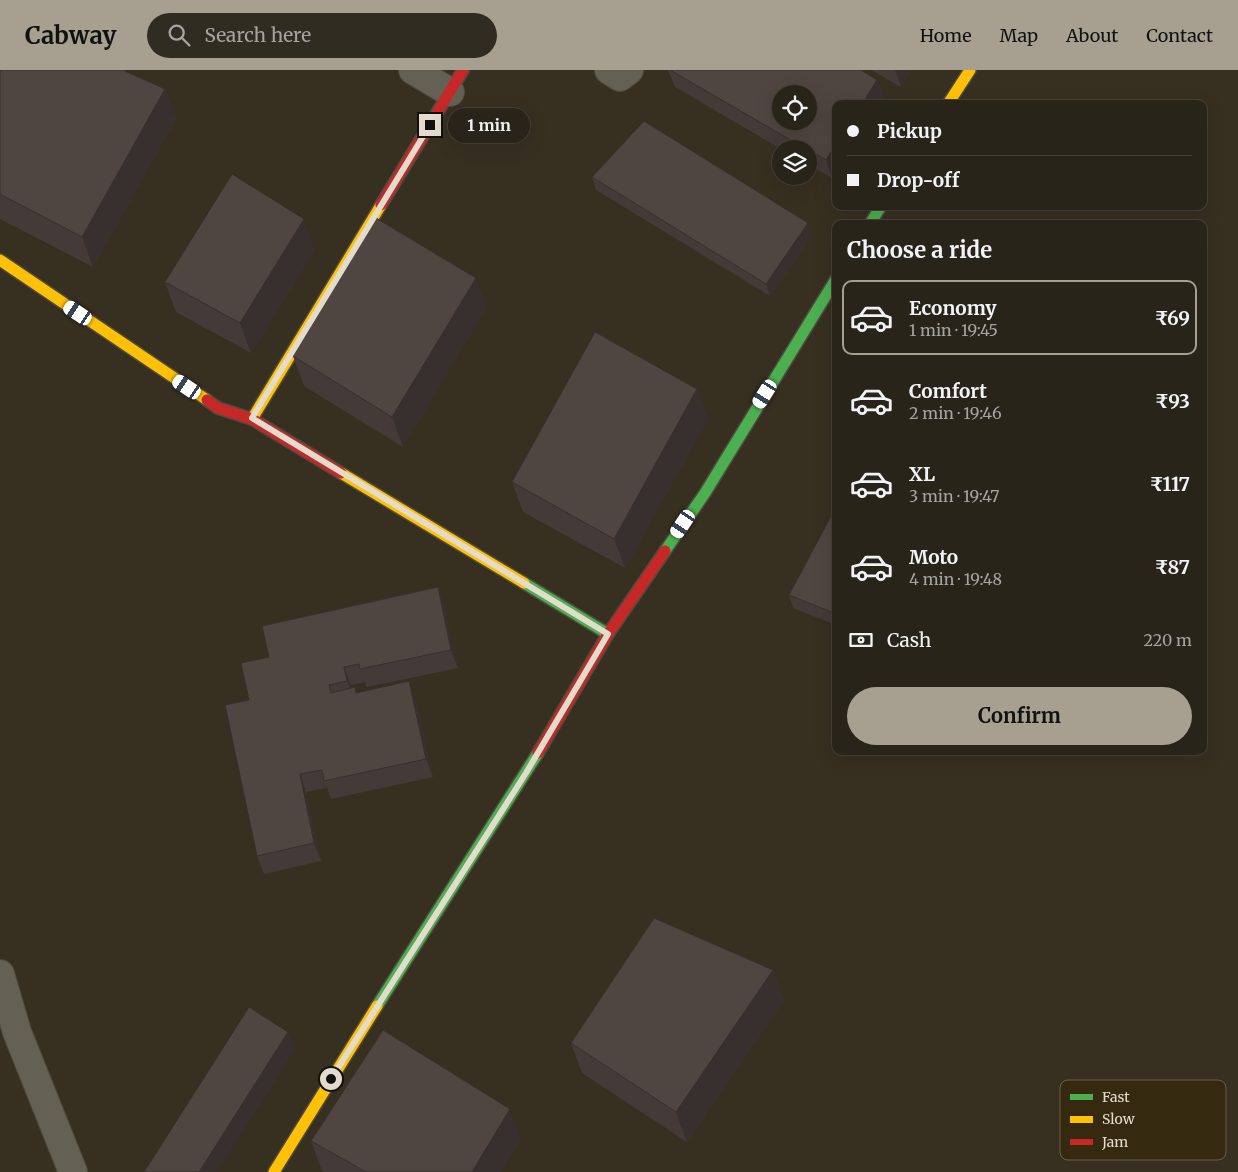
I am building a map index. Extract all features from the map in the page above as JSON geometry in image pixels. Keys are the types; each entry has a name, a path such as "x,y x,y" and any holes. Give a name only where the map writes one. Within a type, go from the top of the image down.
{"street":[{"path":"252,418 457,81 413,70"},
{"path":"609,70 620,77 629,70"},
{"path":"951,100 970,70"},
{"path":"0,260 218,408 252,418 608,634"},
{"path":"274,1172 300,1127 526,773 608,634 705,493 832,286"},
{"path":"0,974 8,1035 74,1172"}],"building":[{"path":"0,70 123,70 165,89 82,237 0,194"},
{"path":"670,70 861,70 877,80 864,100 832,100 832,150 826,160 817,155 817,140 791,140 773,130 817,130 817,85 772,85 772,129"},
{"path":"644,121 808,223 766,284 592,177"},
{"path":"232,174 304,219 240,323 165,282"},
{"path":"376,218 476,278 392,417 293,356"},
{"path":"595,332 697,389 614,539 512,482"},
{"path":"831,516 832,516 832,612 789,595"},
{"path":"438,587 451,650 360,669 359,664 344,667 347,681 329,685 331,693 355,687 356,693 409,681 426,759 324,781 322,770 300,774 314,843 257,856 225,705 249,700 241,663 269,657 262,626"},
{"path":"654,918 773,970 676,1112 571,1043"},
{"path":"249,1007 288,1032 199,1172 144,1172"},
{"path":"383,1030 510,1109 472,1172 366,1172 311,1141"}],"traffic: fast":[{"path":"872,220 879,210"},
{"path":"665,551 705,493 832,286"},
{"path":"524,583 608,634"},
{"path":"377,1006 538,753"}],"traffic: slow":[{"path":"951,100 970,70"},
{"path":"252,419 381,205"},
{"path":"0,260 207,400"},
{"path":"341,473 524,583"},
{"path":"274,1172 377,1006"}],"traffic: jam":[{"path":"381,205 463,70"},
{"path":"207,400 218,408 252,419 341,473"},
{"path":"538,753 608,634 665,551"}],"route":[{"path":"331,1079 526,773 608,634 252,418 430,125"}]}
